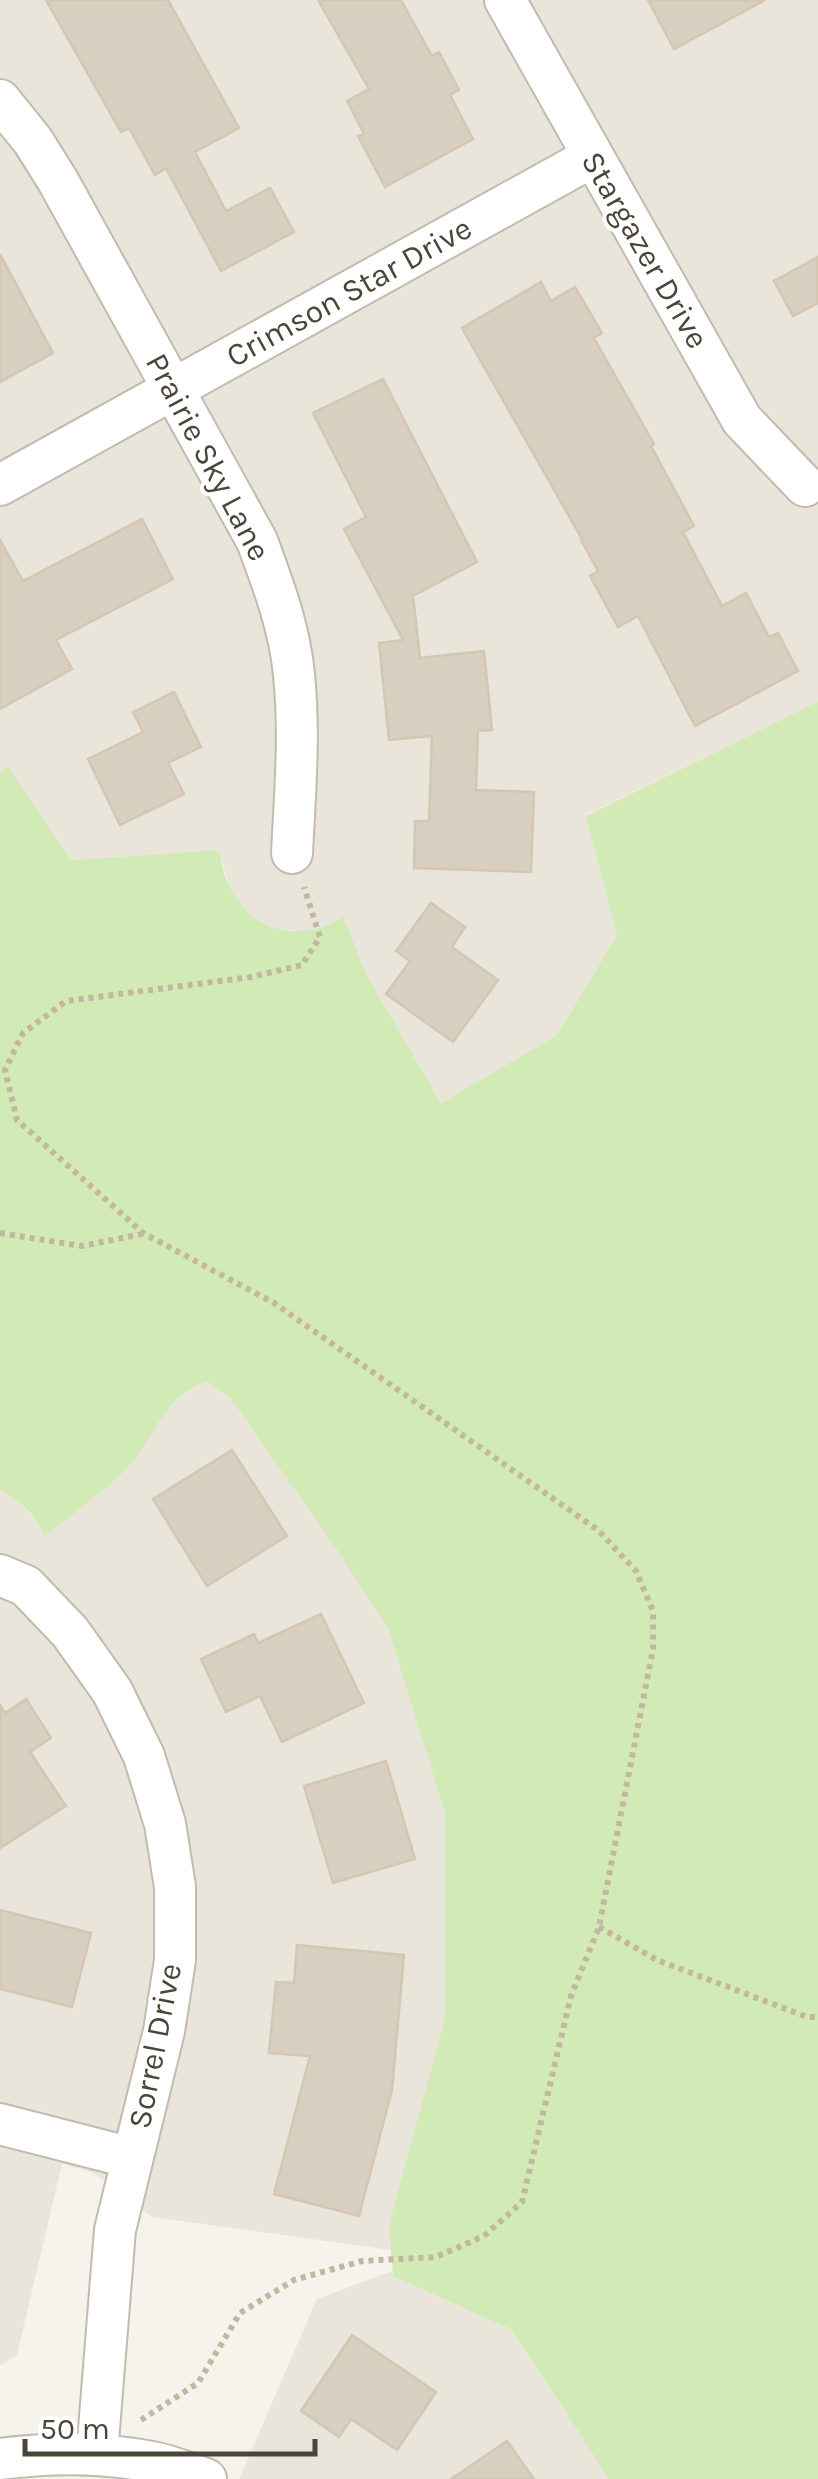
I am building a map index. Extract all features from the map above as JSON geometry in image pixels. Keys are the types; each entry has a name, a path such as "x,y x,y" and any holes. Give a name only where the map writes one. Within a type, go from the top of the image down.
{"street":[{"name":"Stargazer Drive","path":"505,0 742,420 805,486"},
{"name":"Prairie Sky Lane","path":"0,100 33,140 58,181 257,541 279,601 294,671 298,743 292,853"},
{"name":"Crimson Star Drive","path":"0,485 592,156"},
{"name":"Sorrel Drive","path":"0,1574 26,1586 70,1632 112,1691 144,1756 165,1824 175,1888 175,1960 164,2031 116,2230 97,2454"},
{"path":"0,2124 132,2158"},
{"path":"0,2459 42,2453 97,2454 156,2462 206,2479"}],"path":[{"path":"97,2454 198,2383 240,2312 294,2280 362,2261 436,2257 484,2236 522,2202 571,1996 599,1927 653,1650 653,1611 636,1572 598,1530 274,1302 143,1233 16,1120 6,1070 23,1034 66,1001 251,977 302,965 320,937 292,853"},
{"path":"0,1233 82,1246 143,1233"},
{"path":"599,1927 657,1960 807,2017 818,2017"}],"shaded area":[{"path":"0,0 818,0 818,701 586,815 617,935 557,1035 441,1103 366,974 343,917 304,931 266,926 245,910 230,890 219,850 71,860 9,767 0,771"},
{"path":"208,1382 231,1399 388,1629 445,1813 445,2018 389,2224 391,2250 152,2217 94,2173 62,2164 17,2355 0,2366 0,1489 14,1497 45,1535 127,1468 159,1418 191,1386"},
{"path":"392,2271 393,2276 512,2330 609,2479 239,2479 317,2299"}],"green space":[{"path":"818,701 818,2479 609,2479 512,2330 393,2276 389,2224 445,2018 445,1813 388,1629 231,1399 208,1382 180,1396 124,1471 45,1536 26,1509 0,1489 0,771 8,766 71,860 219,850 230,888 244,908 262,922 295,931 321,927 343,916 366,974 441,1103 557,1035 617,935 586,816"}],"building":[{"path":"46,0 168,0 239,128 195,152 226,211 270,188 294,232 221,271 166,168 155,175 129,128 121,132"},
{"path":"318,0 401,0 432,56 439,52 459,90 450,95 473,139 385,187 358,136 364,134 347,101 369,89"},
{"path":"648,0 765,0 674,49"},
{"path":"0,254 53,353 0,382"},
{"path":"818,257 818,303 793,316 774,281"},
{"path":"541,282 551,301 575,287 602,333 594,338 654,444 651,446 694,526 683,532 722,606 746,593 769,637 778,633 798,671 695,726 638,616 618,627 590,576 598,571 582,539 462,328"},
{"path":"383,379 477,562 413,596 420,658 484,651 492,730 478,731 476,790 534,792 531,872 414,868 415,821 429,821 432,736 389,740 379,643 403,640 344,529 366,517 313,413"},
{"path":"142,519 173,579 56,640 72,669 0,709 0,540 23,581"},
{"path":"174,692 201,747 168,763 184,794 120,825 88,759 143,732 133,712"},
{"path":"431,903 465,927 452,947 498,980 453,1042 386,994 410,961 396,951"},
{"path":"232,1450 287,1536 207,1586 153,1499"},
{"path":"321,1614 364,1703 282,1742 260,1696 226,1712 201,1659 254,1634 258,1643"},
{"path":"26,1699 51,1738 30,1752 66,1806 0,1848 0,1705 5,1713"},
{"path":"386,1761 415,1859 333,1883 304,1786"},
{"path":"0,1910 91,1933 72,2007 0,1989"},
{"path":"297,1945 404,1955 392,2090 359,2216 274,2194 310,2056 269,2053 276,1982 294,1983"},
{"path":"352,2335 436,2392 397,2450 351,2419 339,2437 301,2411"},
{"path":"507,2441 534,2479 451,2479"}]}
